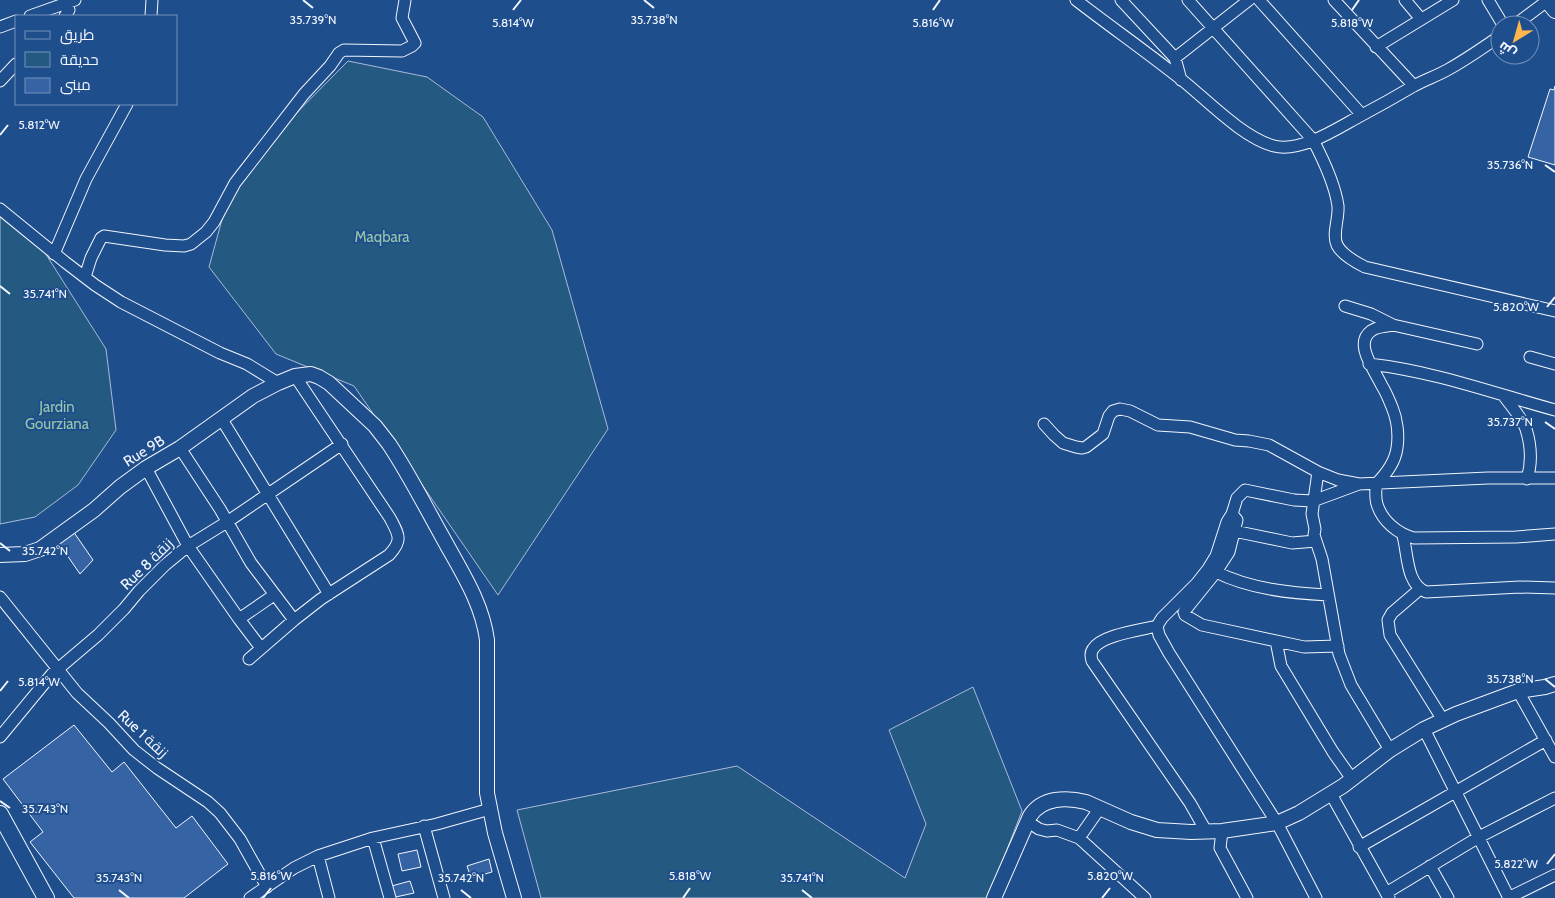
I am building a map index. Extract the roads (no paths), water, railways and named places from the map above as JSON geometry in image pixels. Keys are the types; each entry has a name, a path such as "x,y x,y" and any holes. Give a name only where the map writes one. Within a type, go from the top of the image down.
{"main road":[{"path":"0,814 46,898"}],"street":[{"path":"151,15 152,0"},
{"path":"85,277 94,250 104,236 184,246 191,244 206,232 214,222 235,183 304,94 339,54 344,50 402,52 415,43 402,18 405,0"},
{"path":"1076,0 1181,80 1236,125 1275,146 1285,147 1313,140 1457,65 1490,43"},
{"path":"1188,0 1313,140 1331,182 1337,204 1336,241 1343,253 1365,267 1555,311"},
{"path":"1175,58 1249,0"},
{"path":"1259,0 1362,115"},
{"path":"1334,0 1414,86"},
{"path":"1405,0 1421,18"},
{"path":"1376,46 1453,0"},
{"path":"1488,0 1497,15"},
{"path":"33,15 71,1"},
{"path":"65,15 69,10 71,1"},
{"path":"1125,2 1175,58 1181,80"},
{"path":"1531,15 1549,4"},
{"path":"0,27 15,21"},
{"path":"0,81 15,65"},
{"path":"54,254 86,179 126,105"},
{"path":"0,209 54,254 121,302 220,353 247,364 278,383"},
{"path":"1345,306 1371,314 1393,326"},
{"path":"1477,344 1393,326 1372,330 1364,341 1369,364 1383,386 1392,407 1397,434 1397,449 1394,460 1376,484 1377,505 1388,523 1403,536 1414,538 1516,537 1555,534"},
{"path":"1530,357 1555,364"},
{"path":"1369,364 1435,375 1555,410"},
{"path":"249,659 294,620 329,594 389,555 395,549 399,540 398,531 342,444 301,375"},
{"path":"301,375 319,376 333,386 381,433 413,483 479,605 486,628 487,640 487,785 490,809 514,898"},
{"name":"Rue 9B","path":"0,555 25,554 40,549 94,510 120,486 180,448 253,396 278,383 301,375"},
{"path":"1504,396 1525,428 1530,448 1531,467 1527,479"},
{"path":"1044,424 1063,443 1082,448 1103,434 1113,411 1125,410 1136,413 1158,425 1190,428 1235,440 1269,445 1318,472 1343,481 1359,484 1488,478 1555,478"},
{"path":"221,418 329,594"},
{"name":"Rue 8 زنقة","path":"0,737 52,674 98,635 165,565 188,546 227,522 342,444"},
{"path":"180,448 192,463 251,563 294,620"},
{"path":"146,468 188,546 261,648"},
{"path":"1318,472 1312,514 1315,528 1314,535 1322,558 1343,666 1350,685 1390,750"},
{"path":"1206,831 1190,803 1092,661 1092,651 1094,647 1104,640 1157,626 1162,618 1202,577 1216,556 1227,522 1232,514 1233,506 1237,498 1245,490 1294,500 1313,501 1359,484"},
{"path":"1232,514 1237,520 1228,552 1216,572 1184,612 1185,615 1202,625 1304,647 1338,646"},
{"path":"1234,531 1292,543 1316,541"},
{"path":"1403,536 1411,577 1420,589 1426,592 1520,587 1555,588"},
{"path":"1216,572 1229,578 1291,593 1328,595"},
{"path":"1420,589 1392,614 1388,620 1390,635 1443,720"},
{"path":"239,619 274,595"},
{"name":"Rue 1 زنقة","path":"0,597 82,698 140,755 156,768 208,802 220,813 240,839 267,887"},
{"path":"1157,626 1159,635 1169,654 1277,823 1316,898"},
{"path":"1276,641 1281,666 1333,752 1352,779"},
{"path":"994,898 1030,816 1038,807 1057,800 1078,800 1143,827 1173,831 1222,831 1277,823 1299,813 1330,794 1390,750 1424,729 1456,714 1518,691 1555,684"},
{"path":"1518,691 1555,757"},
{"path":"1424,729 1509,898 1555,875"},
{"path":"1359,846 1546,740"},
{"path":"1330,794 1387,895 1430,866 1479,837 1555,798"},
{"path":"1079,838 1100,808"},
{"path":"250,898 294,868 318,856 374,838 453,820 490,809"},
{"path":"1030,816 1030,823 1039,829 1057,830 1079,838 1145,898"},
{"path":"424,826 444,898"},
{"path":"1222,831 1220,848 1247,898"},
{"path":"374,838 390,898"},
{"path":"318,856 328,898"},
{"path":"1430,866 1448,898"}],"park label":[{"name":"Maqbara","path":"382,237"},
{"name":"Jardin Gourziana","path":"57,416"}]}
